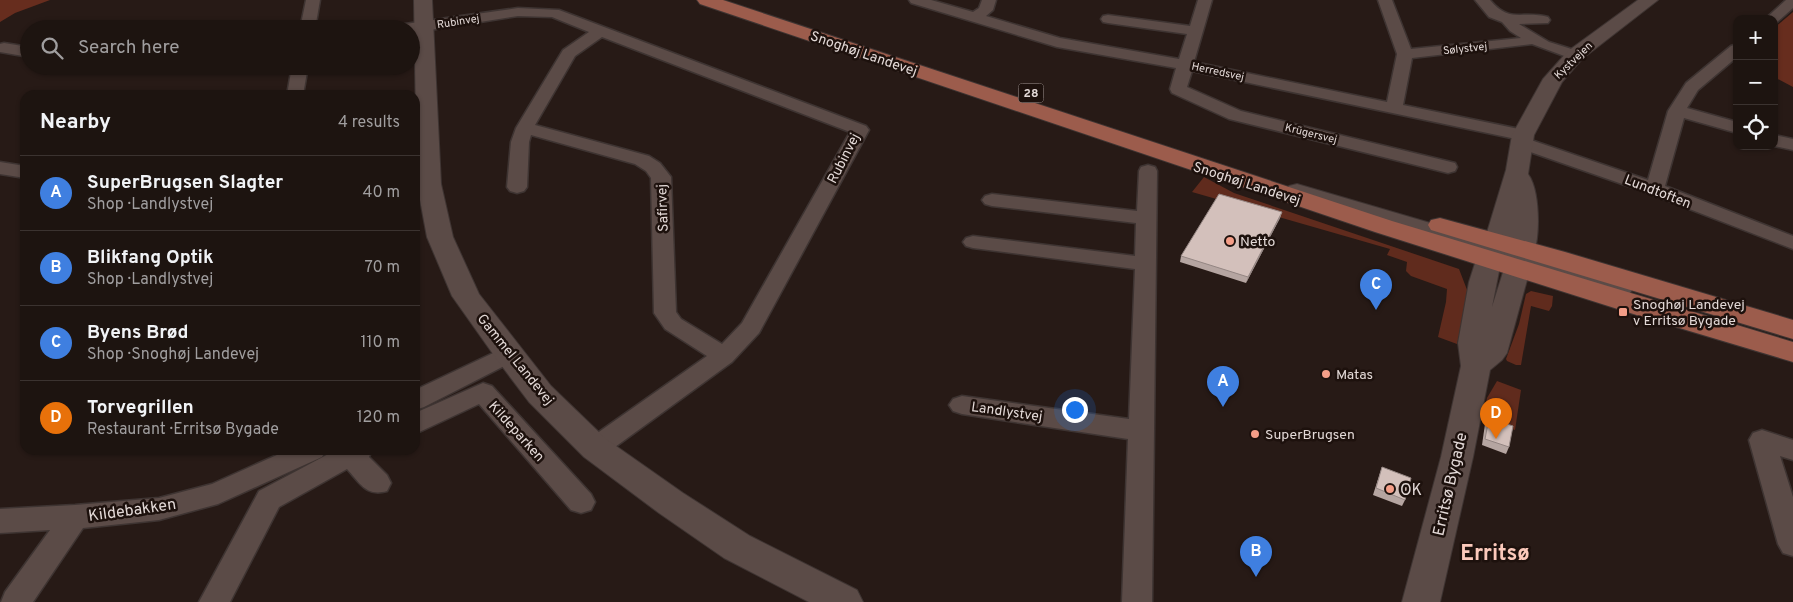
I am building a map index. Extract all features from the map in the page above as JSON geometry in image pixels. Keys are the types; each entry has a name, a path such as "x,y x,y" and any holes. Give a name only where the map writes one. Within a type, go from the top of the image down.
{"main road":[{"name":"Snoghøj Landevej","path":"706,0 1229,177"},
{"name":"Snoghøj Landevej","path":"748,0 1204,150 1493,250 1790,336"}],"street":[{"path":"309,20 313,0"},
{"name":"Gammel Landevej","path":"416,20 423,0"},
{"name":"Herredsvej","path":"916,0 1057,42 1186,65 1394,107 1523,139"},
{"path":"974,18 986,10 988,0"},
{"name":"Krügersvej","path":"1205,0 1176,97 1235,115 1448,167"},
{"path":"1385,0 1405,54 1394,107"},
{"path":"1482,0 1494,14 1507,19 1543,20"},
{"name":"Kystvejen","path":"1493,250 1518,170 1523,139 1539,103 1553,79 1575,55 1649,0"},
{"path":"1777,15 1793,1"},
{"name":"Rubinvej","path":"420,26 495,8 518,12 554,13 860,130 751,328 724,356 595,448"},
{"path":"1108,19 1196,32"},
{"path":"1507,19 1514,28 1544,45 1575,55"},
{"path":"518,187 520,142 525,128 569,53 582,42 601,31"},
{"name":"Sølystvej","path":"1405,54 1526,42"},
{"path":"4,48 20,51"},
{"path":"1655,189 1677,111 1692,87 1733,52"},
{"path":"296,90 298,75"},
{"name":"Gammel Landevej","path":"418,75 420,90"},
{"name":"Gammel Landevej","path":"420,94 428,184 440,237 466,296 540,394 595,448 671,503 737,546 844,602"},
{"path":"1677,111 1733,127"},
{"name":"Safirvej","path":"525,128 642,160 653,167 661,177 665,313 672,324 724,356"},
{"name":"Lundtoften","path":"1523,139 1793,243"},
{"path":"1778,141 1793,145"},
{"path":"0,168 20,171"},
{"name":"Kystvejen","path":"1518,170 1525,202 1520,258"},
{"path":"1138,602 1148,172"},
{"path":"1229,177 1296,190 1493,250"},
{"path":"992,200 1147,218"},
{"path":"973,242 1146,264"},
{"name":"Erritsø Bygade","path":"1421,602 1457,457 1476,366 1472,343 1482,282 1493,250"},
{"path":"1476,366 1492,353 1520,258"},
{"path":"420,398 508,354"},
{"name":"Kildeparken","path":"420,422 483,392 581,502"},
{"name":"Landlystvej","path":"962,405 1142,431"},
{"path":"1793,450 1762,440 1793,544"},
{"name":"Kildebakken","path":"0,520 76,517 159,508 218,493 302,455"},
{"path":"214,602 269,499 346,455"},
{"path":"354,455 377,483"},
{"path":"16,602 76,517"}],"shaded area":[{"path":"0,0 50,0 15,13 0,22"},
{"path":"1793,12 1793,87 1778,79 1778,25"},
{"path":"1204,177 1234,193 1459,269 1469,295 1457,344 1438,337 1447,289 1411,276 1406,271 1407,262 1387,255 1390,249 1192,192"},
{"path":"1531,291 1553,296 1552,306 1549,311 1531,306 1521,365 1516,365 1506,359 1519,324 1526,294"},
{"path":"1497,381 1521,390 1515,430 1483,419 1487,398"}],"building":[{"name":"Netto","path":"1219,194 1282,212 1248,277 1181,256"},
{"path":"1489,418 1513,426 1509,447 1485,439"},
{"name":"OK","path":"1382,467 1411,478 1405,500 1376,488"}],"place":[{"name":"Netto","path":"1230,241"},
{"name":"Byens Brød","path":"1376,310"},
{"name":"Snoghøj Landevej v Erritsø Bygade","path":"1623,312"},
{"name":"Matas","path":"1326,374"},
{"name":"SuperBrugsen Slagter","path":"1223,407"},
{"name":"SuperBrugsen","path":"1255,434"},
{"name":"Torvegrillen","path":"1496,439"},
{"name":"OK","path":"1390,489"},
{"name":"Blikfang Optik","path":"1256,577"}],"district":[{"name":"Erritsø","path":"1495,552"}]}
